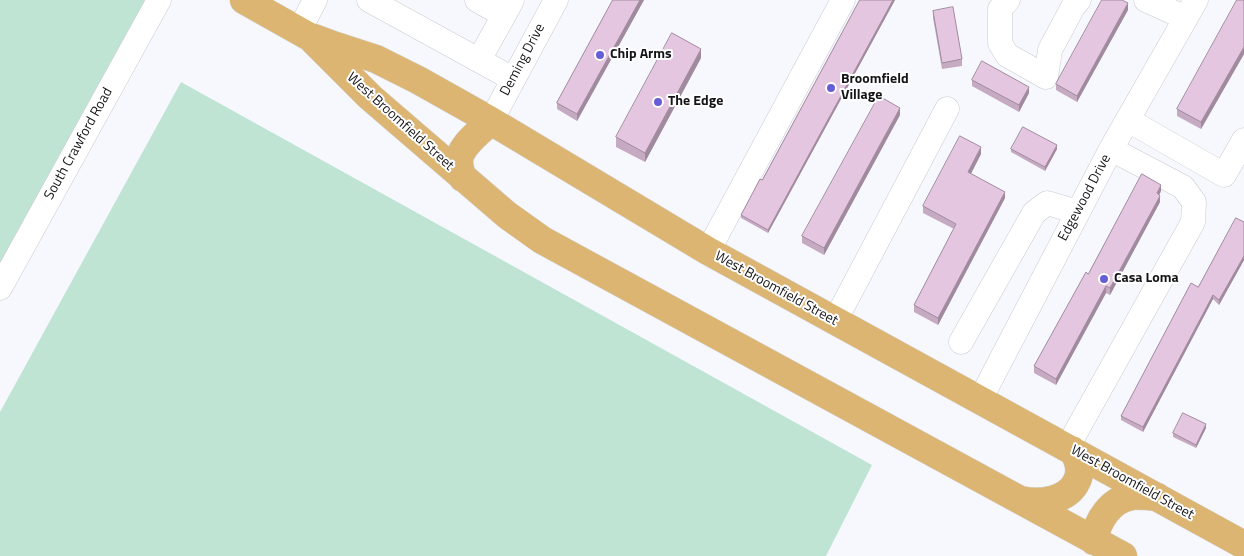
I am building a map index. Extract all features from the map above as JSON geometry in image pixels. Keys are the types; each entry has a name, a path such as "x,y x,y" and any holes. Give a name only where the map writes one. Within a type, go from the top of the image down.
{"main road":[{"name":"West Broomfield Street","path":"244,0 304,34 391,66 491,121 708,251 1244,545"},
{"name":"West Broomfield Street","path":"304,34 370,98 463,178 507,215 550,245 1018,500 1091,548 1123,556"},
{"path":"463,178 459,156 462,150 491,121"},
{"path":"1018,500 1031,502 1050,501 1066,494 1080,475 1078,460 1069,449"},
{"path":"1091,548 1099,523 1107,510 1119,501 1133,496 1157,497"}],"street":[{"name":"South Crawford Road","path":"0,288 159,0"},
{"path":"304,34 315,0"},
{"path":"369,0 513,79"},
{"path":"477,0 508,8 479,60"},
{"name":"Deming Drive","path":"491,121 556,0"},
{"path":"708,251 843,0"},
{"path":"1008,0 1000,9 1000,43 1007,55 1046,77 1050,50 1073,7 1079,0"},
{"path":"1146,0 1191,9"},
{"name":"Edgewood Drive","path":"980,400 1111,149 1191,9"},
{"path":"835,321 947,109"},
{"path":"1128,120 1224,176 1244,140"},
{"path":"1069,449 1193,222 1194,202 1183,187 1111,149"},
{"path":"961,342 1034,213 1047,204 1078,212"}],"green space":[{"path":"0,0 161,0 0,284"},
{"path":"181,82 872,465 826,556 0,556 0,412"}],"building":[{"name":"Chip Arms","path":"613,0 640,0 577,114 557,103"},
{"name":"Broomfield Village","path":"860,0 893,0 768,230 741,215"},
{"path":"1102,0 1122,0 1128,3 1077,96 1056,84"},
{"path":"1237,0 1244,0 1244,47 1201,122 1177,109"},
{"path":"953,7 962,59 942,63 933,11"},
{"name":"The Edge","path":"672,33 701,49 645,153 616,137"},
{"path":"982,61 1029,87 1019,105 972,80"},
{"path":"879,96 900,108 824,248 802,236"},
{"path":"1023,127 1057,145 1045,167 1011,149"},
{"path":"960,136 981,147 968,172 1005,192 938,318 914,305 956,224 923,206"},
{"name":"Casa Loma","path":"1142,174 1161,185 1157,193 1160,196 1110,288 1106,286 1056,379 1034,366 1086,272 1088,274"},
{"name":"Casa Loma","path":"1236,218 1244,222 1244,256 1219,300 1213,295 1143,427 1121,416 1191,283 1198,287"},
{"path":"1183,413 1206,424 1196,445 1173,433"}],"place":[{"name":"Chip Arms","path":"600,55"},
{"name":"Broomfield Village","path":"831,88"},
{"name":"The Edge","path":"658,102"},
{"name":"Casa Loma","path":"1104,279"}]}
